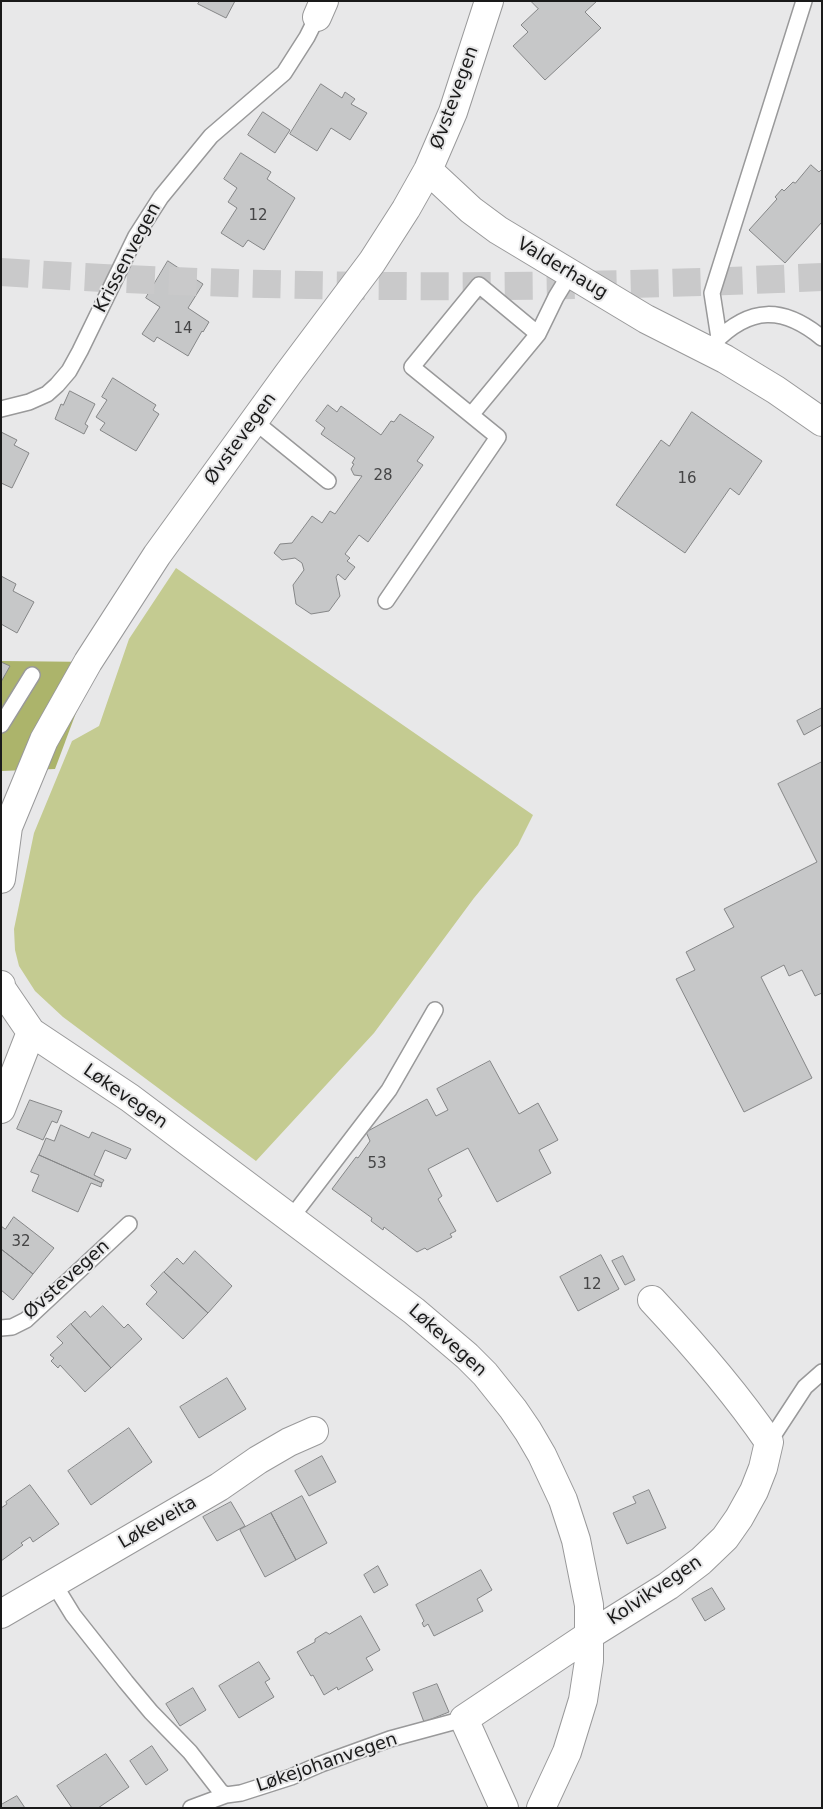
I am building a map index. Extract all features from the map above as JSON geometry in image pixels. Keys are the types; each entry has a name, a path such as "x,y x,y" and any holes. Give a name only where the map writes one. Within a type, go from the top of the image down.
{"street":[{"name":"Øvstevegen","path":"1,879 8,827 44,740 88,662 157,555 372,262 406,209 428,170 453,112 489,1"},
{"name":"Valderhaug","path":"428,170 472,210 498,230 646,319 713,344 725,359 818,414"},
{"path":"1,985 1,988 31,1032 1,1109"},
{"name":"Løkevegen","path":"31,1032 130,1098 414,1311 467,1356 485,1374 513,1408 542,1454 563,1500 576,1540 589,1605 587,1674 578,1718 567,1752 541,1808"},
{"path":"652,1300 747,1410 770,1442"},
{"name":"Løkeveita","path":"1,1614 219,1487 258,1460 289,1442 314,1431"},
{"name":"Kolvikvegen","path":"464,1719 588,1636 668,1586 701,1561 725,1538 739,1518 754,1491 770,1442"},
{"path":"464,1719 504,1808"}],"lane":[{"path":"713,344 712,293 804,1"},
{"name":"Krissenvegen","path":"1,408 29,402 48,394 69,371 136,236 161,197 211,136 284,73 307,37 320,9"},
{"path":"471,415 538,334 556,297 570,274"},
{"path":"386,601 498,437 412,367 479,285 538,334"},
{"path":"713,344 741,321 760,314 775,314 796,321 822,338"},
{"path":"254,421 328,481"},
{"path":"1,725 32,675"},
{"path":"291,1218 389,1090 435,1010"},
{"name":"Øvstevegen","path":"1,1328 12,1327 26,1320 129,1224"},
{"path":"770,1442 805,1387 822,1372"},
{"path":"54,1584 74,1615 126,1682 151,1712 190,1752 221,1792 226,1795"},
{"name":"Løkejohanvegen","path":"191,1808 226,1795 241,1793 291,1776 390,1740 464,1719"}],"green space":[{"path":"176,568 533,815 518,845 474,898 374,1033 256,1161 63,1017 35,991 19,966 15,950 14,929 34,833 72,741 99,726 129,639"},
{"path":"1,661 95,662 55,769 1,771"}],"building":[{"path":"200,1 235,1 226,18 198,4"},
{"path":"531,1 597,1 585,12 601,28 545,80 513,46 528,32 521,25 538,9"},
{"path":"321,84 342,98 345,92 355,99 351,104 367,113 350,140 331,128 317,151 290,134"},
{"path":"263,112 290,130 275,153 248,135"},
{"path":"241,153 271,172 267,179 295,198 264,250 248,240 243,247 221,233 237,208 228,202 237,188 224,179"},
{"path":"811,165 819,172 822,169 822,222 785,263 749,230 777,199 775,197 782,189 784,191 793,182 795,183"},
{"path":"168,261 203,284 188,308 209,322 188,356 157,337 154,342 142,334 160,307 146,298"},
{"path":"113,378 156,405 153,410 159,414 136,451 100,430 105,423 96,417 107,400 102,397"},
{"path":"70,391 95,404 85,424 88,426 84,434 55,419 61,404 63,405"},
{"path":"328,405 337,412 341,406 381,435 391,421 394,422 400,414 434,437 417,461 423,465 368,542 359,535 345,554 350,558 347,561 355,567 345,580 338,574 336,577 340,596 329,611 311,614 296,604 293,585 304,570 302,563 295,558 282,560 274,553 280,544 292,543 312,516 322,523 330,511 335,514 362,476 354,475 351,469 355,458 321,434 325,428 316,421"},
{"path":"692,412 762,461 739,495 730,488 685,553 616,505 661,440 669,446"},
{"path":"1,432 17,440 14,445 29,453 12,488 1,483"},
{"path":"1,576 16,584 13,591 34,602 17,633 1,624"},
{"path":"1,662 10,666 1,682"},
{"path":"822,708 822,725 804,735 797,721"},
{"path":"822,762 822,993 815,996 802,970 789,976 784,965 761,977 812,1078 744,1112 676,979 695,970 686,952 734,927 724,909 817,862 778,784"},
{"path":"490,1061 519,1114 538,1103 558,1140 539,1150 551,1173 497,1202 468,1148 428,1169 442,1196 438,1199 456,1231 450,1234 452,1237 427,1250 425,1248 417,1252 384,1227 383,1230 371,1221 372,1218 332,1189 370,1141 366,1132 427,1099 436,1116 448,1110 437,1089"},
{"path":"30,1100 62,1111 57,1123 52,1121 43,1140 17,1129"},
{"path":"61,1125 89,1138 92,1132 131,1149 126,1159 105,1150 94,1175 104,1180 102,1183 39,1155 46,1138 54,1141"},
{"path":"39,1155 102,1183 101,1187 91,1183 78,1212 32,1191 39,1175 31,1172"},
{"path":"14,1217 54,1248 33,1274 1,1249 1,1226 5,1229"},
{"path":"1,1249 33,1274 13,1300 1,1290"},
{"path":"195,1251 232,1286 208,1313 164,1272 177,1258 183,1264"},
{"path":"601,1255 619,1289 578,1311 560,1277"},
{"path":"623,1256 635,1280 625,1285 612,1261"},
{"path":"164,1272 208,1313 183,1339 146,1304 157,1292 151,1286"},
{"path":"103,1306 124,1328 128,1324 142,1339 111,1368 71,1324 85,1311 90,1317"},
{"path":"71,1324 111,1368 85,1392 60,1365 58,1368 51,1361 54,1358 50,1355 63,1343 57,1337"},
{"path":"227,1378 246,1409 199,1438 180,1407"},
{"path":"129,1428 152,1462 91,1505 68,1471"},
{"path":"322,1456 336,1482 309,1496 295,1471"},
{"path":"30,1485 59,1524 33,1542 30,1537 21,1543 23,1545 1,1561 1,1508 7,1504 6,1502"},
{"path":"649,1490 666,1528 627,1544 613,1513 636,1503 633,1497"},
{"path":"302,1496 327,1543 296,1560 271,1513"},
{"path":"231,1502 245,1526 217,1541 203,1517"},
{"path":"271,1513 296,1560 265,1577 240,1530"},
{"path":"378,1566 388,1585 374,1593 364,1575"},
{"path":"481,1570 492,1590 477,1599 483,1611 434,1636 428,1624 424,1627 422,1623 424,1621 416,1605"},
{"path":"712,1588 725,1609 705,1621 692,1599"},
{"path":"361,1616 380,1650 366,1658 373,1670 338,1690 337,1687 324,1695 297,1652 315,1642 315,1639 326,1632 329,1634"},
{"path":"259,1662 270,1679 265,1682 274,1697 239,1718 219,1686"},
{"path":"437,1684 449,1712 424,1722 413,1693"},
{"path":"193,1688 206,1710 180,1726 166,1704"},
{"path":"152,1746 168,1770 146,1785 130,1761"},
{"path":"106,1754 129,1787 98,1808 72,1808 57,1786"},
{"path":"17,1796 25,1808 1,1808 1,1805"}],"tunnel":[{"path":"1,272 206,282 411,286 617,284 822,277"}]}
